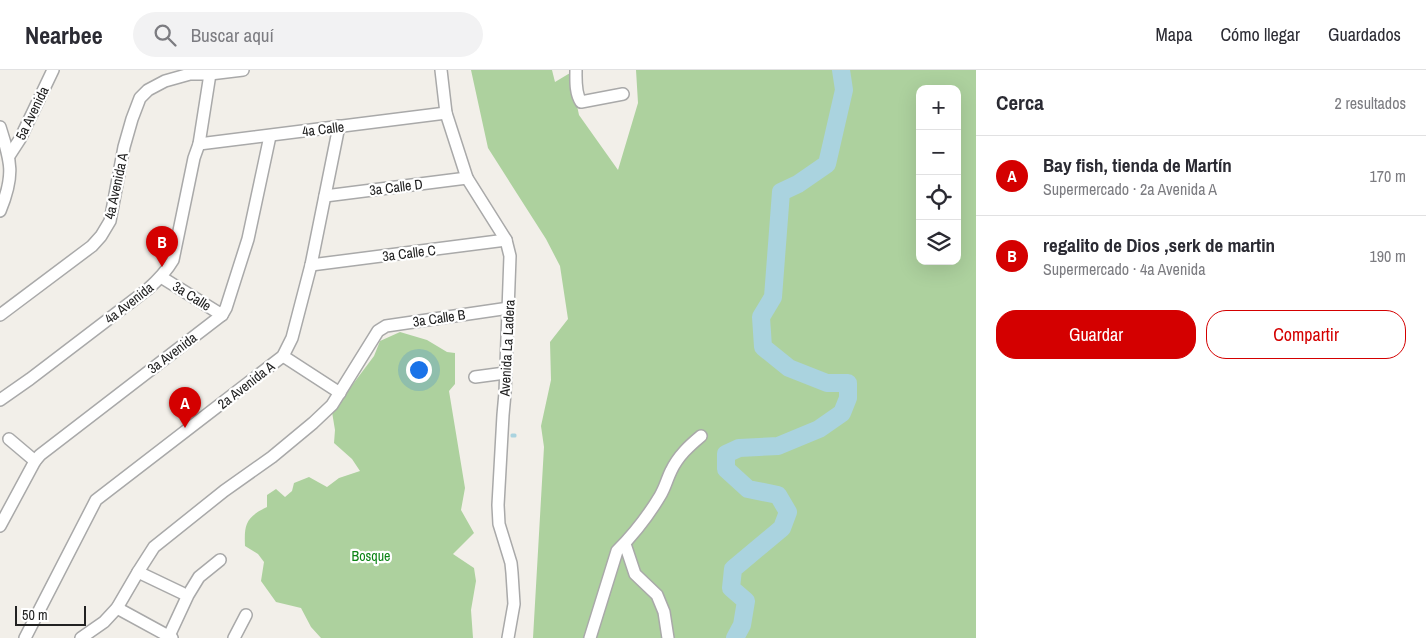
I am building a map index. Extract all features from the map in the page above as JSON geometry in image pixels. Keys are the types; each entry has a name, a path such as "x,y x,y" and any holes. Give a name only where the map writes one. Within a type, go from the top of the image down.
{"street":[{"name":"5a Avenida","path":"9,156 20,139 53,70"},
{"path":"187,72 210,74 242,70"},
{"name":"Avenida La Ladera","path":"441,70 446,114 467,178 506,240 510,256 506,373 498,505 499,524 511,563 513,588 514,604 508,638"},
{"path":"582,70 576,70 576,86 581,102 623,94"},
{"name":"4a Avenida A","path":"0,315 92,246 101,236 110,221 124,147 140,98 148,90 187,72"},
{"name":"4a Avenida","path":"0,400 161,278 172,260 194,158 200,144 210,74"},
{"name":"4a Calle","path":"200,144 446,114"},
{"name":"2a Avenida A","path":"25,638 96,500 284,356 292,338 311,265 339,126"},
{"path":"0,127 9,156 11,173 5,200 0,211"},
{"path":"222,315 226,308 248,239 270,136"},
{"name":"3a Calle D","path":"325,196 467,178"},
{"name":"3a Calle C","path":"311,265 506,240"},
{"name":"3a Calle","path":"161,278 222,315"},
{"name":"3a Calle B","path":"340,393 378,330 386,326 509,308"},
{"name":"3a Avenida","path":"0,526 35,460 40,455 222,315"},
{"path":"81,638 104,622 118,608 154,547 224,491 272,457 332,405 340,393 284,356"},
{"path":"476,377 506,373"},
{"path":"590,638 617,551 625,544 662,494 672,468 685,448 701,436"},
{"path":"9,439 35,460"},
{"path":"625,544 635,574 657,595 664,612 668,638"},
{"path":"118,608 170,638 188,595 199,577 220,560"},
{"path":"138,572 182,593"},
{"path":"234,638 246,615"}],"green space":[{"path":"471,70 552,70 555,82 570,73 579,115 618,170 638,103 636,70 976,70 976,638 533,638 544,447 541,426 551,380 550,342 568,319 560,266 546,239 488,148"},
{"name":"Bosque","path":"400,332 427,340 447,352 455,353 455,384 449,391 465,488 461,510 474,533 453,554 474,568 476,581 471,610 473,638 321,638 311,627 301,608 276,602 261,581 264,562 258,554 245,546 246,527 255,514 267,507 267,495 276,489 285,497 292,491 294,483 309,477 327,487 339,478 360,471 352,459 334,443 335,430 332,412 374,356 380,341"}],"waterway":[{"path":"735,638 742,625 746,601 731,588 733,569 782,528 788,512 778,495 748,489 726,469 726,454 739,448 778,446 819,429 842,413 848,398 848,383 827,383 789,368 763,347 761,317 773,297 781,192 798,184 827,164 844,90 841,70"},
{"path":"512,435 515,435 515,436 512,436 512,435"}],"place":[{"name":"regalito de Dios ,serk de martin","path":"162,267"},
{"name":"Bay fish, tienda de Martín","path":"185,428"}]}
